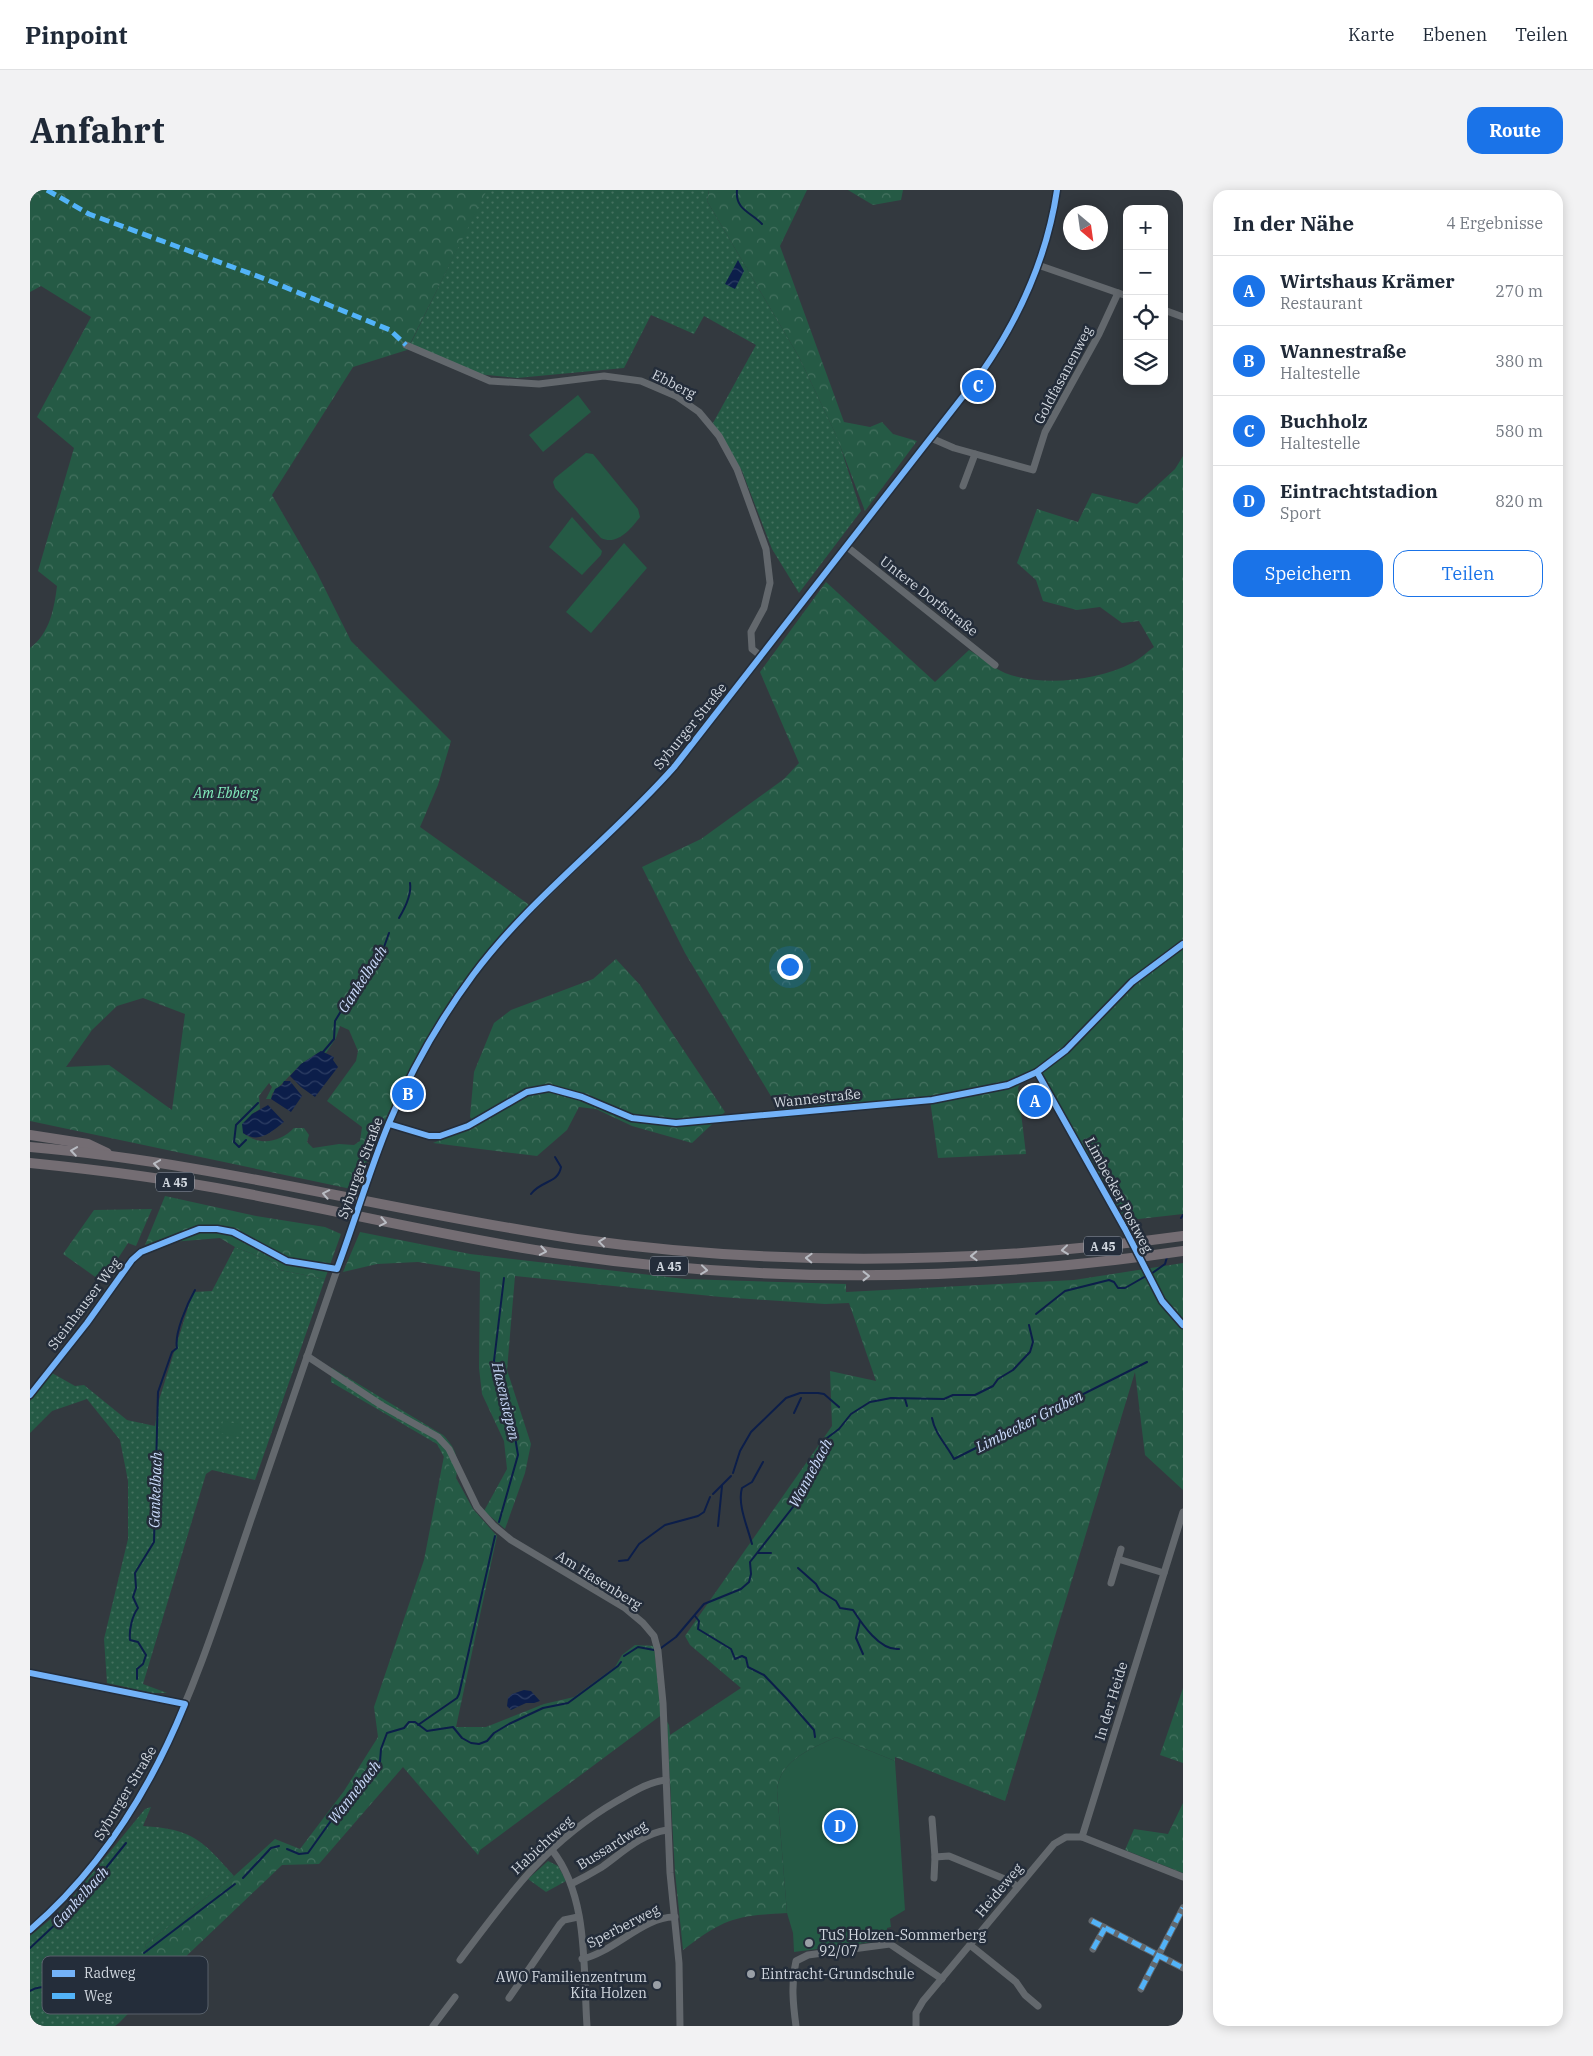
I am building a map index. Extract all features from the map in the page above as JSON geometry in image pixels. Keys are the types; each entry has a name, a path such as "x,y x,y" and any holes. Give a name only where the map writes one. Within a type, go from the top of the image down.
{"highway":[{"path":"30,1135 88,1144 117,1158"},
{"name":"A 45","path":"30,1147 223,1174 460,1220 650,1248 732,1255 816,1258 1023,1255 1183,1236"},
{"name":"A 45","path":"30,1163 167,1180 238,1192 318,1209 554,1253 717,1272 781,1275 904,1276 1024,1270 1183,1251"},
{"path":"30,1170 110,1179 255,1202 318,1209"}],"street":[{"name":"Syburger Straße","path":"30,1930 84,1875 116,1835 148,1784 169,1743 185,1704 308,1356 374,1162 389,1124 423,1052 473,974 519,922 656,788 982,372 1027,296 1038,265 1057,190"},
{"path":"1038,265 1124,295"},
{"name":"Goldfasanenweg","path":"931,438 975,454 1033,470 1045,432 1099,334 1118,293"},
{"path":"1168,311 1183,317"},
{"name":"Ebberg","path":"406,345 472,376 490,381 547,383 604,376 641,381 676,396 699,412 719,436 737,469 766,549 770,583 767,598 750,637 752,649 761,656"},
{"path":"964,486 975,454"},
{"name":"Untere Dorfstraße","path":"846,546 995,666"},
{"name":"Wannestraße","path":"389,1124 429,1136 440,1136 468,1126 514,1098 541,1088 563,1091 641,1120 676,1123 932,1100 998,1088 1037,1072 1066,1050 1132,982 1183,944"},
{"name":"Limbecker Postweg","path":"1037,1072 1125,1229 1149,1279 1167,1308 1183,1325"},
{"name":"Steinhauser Weg","path":"30,1395 87,1324 132,1260 149,1249 199,1229 217,1229 233,1232 287,1261 337,1269"},
{"name":"Am Hasenberg","path":"308,1356 380,1405 438,1437 449,1448 477,1507 494,1526 511,1540 625,1608 648,1628 656,1639 666,1780 667,1830 679,1963 680,2026"},
{"name":"In der Heide","path":"1082,1837 1183,1512"},
{"path":"1111,1583 1121,1549"},
{"path":"1118,1559 1164,1573"},
{"path":"30,1673 185,1704"},
{"name":"Habichtweg","path":"460,1960 528,1872 552,1850 604,1809 650,1783 666,1780"},
{"path":"932,1819 935,1857 934,1878"},
{"name":"Bussardweg","path":"570,1884 602,1867 635,1843 659,1831 667,1830"},
{"name":"Heideweg","path":"916,2026 918,2007 1017,1887 1060,1840 1071,1836 1082,1837"},
{"path":"1082,1837 1183,1877"},
{"path":"552,1850 563,1865 578,1917 587,2026"},
{"path":"935,1857 949,1856 1012,1882 1017,1887"},
{"path":"1141,1989 1183,1908"},
{"path":"509,1998 560,1924 564,1920 578,1917"},
{"name":"Sperberweg","path":"582,1960 605,1952 654,1921 674,1917"},
{"path":"1092,1922 1183,1968"},
{"path":"1094,1948 1105,1928"},
{"path":"796,2026 792,1991 793,1972 796,1961 808,1955 890,1944 942,1979"},
{"path":"970,1945 1016,1982 1025,1995 1038,2006"},
{"path":"433,2026 455,1997"}],"green space":[{"name":"Am Ebberg","path":"30,190 487,190 407,350 353,367 272,495 316,571 351,641 451,741 438,785 420,827 531,906 519,918 474,975 432,1034 390,1110 356,1190 30,1121 30,648 47,628 54,603 57,586 38,571 74,448 37,417 91,317 41,286 30,292","holes":["143,998 185,1014 172,1110 109,1065 66,1067 92,1030 117,1006","340,1026 349,1030 358,1051 356,1061 327,1101 362,1127 360,1141 354,1145 339,1144 313,1148 307,1142 309,1135 304,1128 294,1128 282,1137 269,1141 256,1140 243,1133 252,1114 260,1109 259,1096 269,1083 272,1087 266,1099 271,1099 272,1094 301,1064 321,1051 326,1053 336,1038"]},
{"path":"486,190 709,190 707,201 799,357 838,439 861,511 799,593 772,549 742,471 713,423 756,345 704,316 694,334 651,315 624,368 517,378 477,374 410,345"},
{"path":"709,190 807,190 780,246 844,422 870,427 882,422 893,434 917,441 865,511 836,435 799,357 707,201"},
{"path":"848,190 903,190 901,200 873,205"},
{"path":"578,395 591,412 543,452 529,435"},
{"path":"586,453 593,454 638,509 640,517 628,531 613,540 601,538 555,488 553,482 555,478"},
{"path":"1183,456 1183,1214 1121,1221 1037,1073 1023,1078 1018,1088 1026,1154 938,1158 930,1100 784,1118 685,953 642,867 701,839 784,779 799,763 760,672 826,582 935,682 969,650 1005,673 1036,680 1052,681 1086,678 1103,674 1132,663 1141,657 1154,647 1139,621 1122,623 1100,607 1077,610 1043,601 1036,580 1017,563 1037,509 1078,522 1092,493 1137,504 1175,469"},
{"path":"572,517 602,551 601,555 582,575 549,547"},
{"path":"624,543 647,568 591,633 566,612"},
{"path":"616,959 640,985 725,1112 692,1143 632,1126 596,1109 579,1107 567,1130 537,1156 433,1143 476,1125 470,1117 474,1072 494,1023 511,1010 593,979"},
{"path":"165,1196 256,1216 325,1227 341,1234 325,1279 280,1270 271,1261 235,1247 220,1238 172,1242 172,1235 145,1245"},
{"path":"152,1209 136,1246 128,1243 104,1280 108,1286 63,1254 94,1210"},
{"path":"360,1232 470,1254 685,1279 846,1284 846,1292 1074,1280 1183,1263 1183,1490 1145,1455 1135,1372 1005,1801 895,1757 895,1761 836,1737 807,1751 790,1763 779,1780 777,1790 787,1913 755,1916 731,1921 710,1931 683,1950 675,1872 667,1728 660,1716 480,1850 478,1855 403,1767 319,1864 282,1865 186,1956 149,1956 145,1945 234,1876 275,1839 300,1849 344,1791 378,1737 374,1707 424,1560 444,1456 473,1509 497,1536 456,1727 486,1727 544,1704 574,1697 615,1667 622,1655 635,1645 654,1646 661,1712 669,1725 670,1735 741,1688 690,1645 685,1636 832,1426 830,1371 876,1381 849,1303 825,1304 721,1297 515,1276 507,1370 531,1444 525,1473 505,1529 484,1511 507,1469 504,1441 482,1394 479,1368 480,1272 418,1262 377,1264 343,1272"},
{"path":"235,1247 271,1261 280,1270 325,1279 255,1480 212,1470 206,1474 143,1684 167,1693 153,1693 107,1683 104,1639 128,1539 128,1481 120,1440 87,1399 52,1411 30,1433 30,1401 52,1373 75,1386 84,1385 127,1420 155,1426 159,1400 193,1292 212,1291"},
{"path":"332,1368 443,1435 456,1455 456,1479 437,1444 331,1382"},
{"path":"223,1421 243,1425 240,1437 220,1433"},
{"path":"1183,1688 1183,1763 1160,1755"},
{"path":"836,1737 895,1761 905,1910 890,1919 891,1927 887,1928 889,1940 794,1952 793,1933 787,1913 777,1790 779,1780 790,1763 807,1751"},
{"path":"1183,1803 1183,1873 1125,1850 1134,1829 1168,1834"},
{"path":"151,1807 143,1826 174,1830 195,1839 213,1853 234,1876 145,1945 149,1956 42,1956 42,2014 128,2014 115,2026 30,2026 30,1936 63,1909 145,1809"},
{"path":"548,1861 558,1866 566,1881 546,1892 528,1879"}],"water":[{"path":"738,260 744,271 735,289 725,284"},
{"path":"321,1051 334,1057 333,1060 338,1067 315,1097 290,1076 301,1064"},
{"path":"284,1081 290,1081 302,1096 291,1112 271,1099 275,1089 282,1085"},
{"path":"268,1105 284,1122 270,1133 260,1137 249,1136 243,1133 242,1124 252,1114"},
{"path":"524,1690 531,1691 540,1701 526,1703 511,1710 507,1706 508,1698 512,1694"}],"waterway":[{"path":"737,190 737,197 741,206 762,224"},
{"name":"Gankelbach","path":"399,918 409,897 410,883"},
{"name":"Gankelbach","path":"323,1052 334,1039 335,1021 375,955 384,947 389,933"},
{"name":"Gankelbach","path":"246,1140 239,1147 234,1142 236,1125 258,1103"},
{"name":"Hasensiepen","path":"531,1194 539,1186 553,1179 559,1172 561,1167 555,1157"},
{"name":"Wannebach","path":"1151,1274 1165,1264 1167,1257"},
{"name":"Wannebach","path":"1036,1314 1065,1291 1109,1280 1114,1282 1118,1288 1125,1288 1146,1276"},
{"name":"Hasensiepen","path":"499,1522 518,1455 514,1431 500,1390 494,1361 504,1278"},
{"name":"Gankelbach","path":"137,1679 137,1669 143,1664 146,1655 138,1642 130,1640 130,1632 138,1608 133,1597 136,1588 135,1573 154,1542 158,1392 172,1352 177,1348 179,1327 195,1290"},
{"name":"Wannebach","path":"661,1648 676,1637 704,1604 741,1589 749,1582 751,1574 750,1562 793,1507 827,1438 839,1429 851,1414 870,1402 891,1398 944,1399 953,1395 975,1395 993,1386 998,1379 1013,1370 1030,1352 1033,1342 1029,1325"},
{"name":"Limbecker Graben","path":"932,1418 938,1434 954,1459 1147,1362"},
{"path":"733,1473 740,1451 751,1432 786,1398 800,1393 824,1394 839,1407"},
{"path":"794,1413 801,1398"},
{"name":"Limbecker Graben","path":"905,1399 907,1406"},
{"path":"752,1544 742,1509 741,1494 742,1488 752,1482 763,1462"},
{"path":"713,1494 731,1476"},
{"path":"718,1526 722,1486"},
{"path":"619,1561 628,1560 639,1544 665,1525 698,1516 704,1512 710,1497"},
{"name":"Hasensiepen","path":"418,1725 457,1698 459,1694 495,1536"},
{"path":"758,1553 771,1553"},
{"path":"798,1568 816,1584 820,1591 836,1601 840,1608 853,1610 866,1629 878,1641 885,1646 899,1649"},
{"path":"695,1616 699,1621 698,1629 731,1649 735,1659 742,1656 746,1658 748,1667 764,1675 814,1730 815,1737"},
{"path":"860,1621 856,1638 863,1654"},
{"name":"Wannebach","path":"624,1656 638,1647 654,1650"},
{"name":"Wannebach","path":"287,1849 299,1854 308,1853 370,1766 380,1762 381,1749 387,1733 404,1728 409,1722 415,1722 427,1731 453,1727 462,1738 471,1743 479,1744 487,1741 494,1733 509,1724 543,1708 568,1703 621,1662"},
{"name":"Gankelbach","path":"30,1948 76,1905 126,1843"},
{"name":"Wannebach","path":"243,1878 271,1848 279,1846"},
{"name":"Wannebach","path":"144,1953 235,1884"},
{"name":"Wannebach","path":"30,1991 42,1987"}],"marked path":[{"path":"47,190 89,214 265,279 390,330 406,345"},
{"path":"1141,1989 1183,1908"},
{"path":"1092,1921 1183,1968"},
{"path":"1093,1949 1105,1928"}],"cycle path":[{"path":"30,1395 87,1323 132,1260 141,1252 199,1229 217,1229 233,1232 287,1261 337,1269 389,1123 426,1046 449,1010 495,947 520,920 624,819 675,766 982,372 1008,330 1030,286 1046,239 1057,190"},
{"path":"389,1124 429,1136 440,1136 468,1126 527,1092 549,1088 582,1097 632,1118 676,1123 932,1100 1008,1085 1037,1072 1066,1050 1132,982 1183,944"},
{"path":"1037,1072 1125,1229 1162,1301 1183,1325"},
{"path":"30,1673 185,1704 156,1767 140,1797 121,1826 80,1881 30,1930"}],"place":[{"name":"Buchholz","path":"978,386"},
{"name":"Wannestraße","path":"408,1094"},
{"name":"Wirtshaus Krämer","path":"1035,1101"},
{"name":"Eintrachtstadion","path":"840,1826"},
{"name":"TuS Holzen-Sommerberg 92/07","path":"809,1943"},
{"name":"Eintracht-Grundschule","path":"751,1974"},
{"name":"AWO Familienzentrum Kita Holzen","path":"657,1985"}]}
